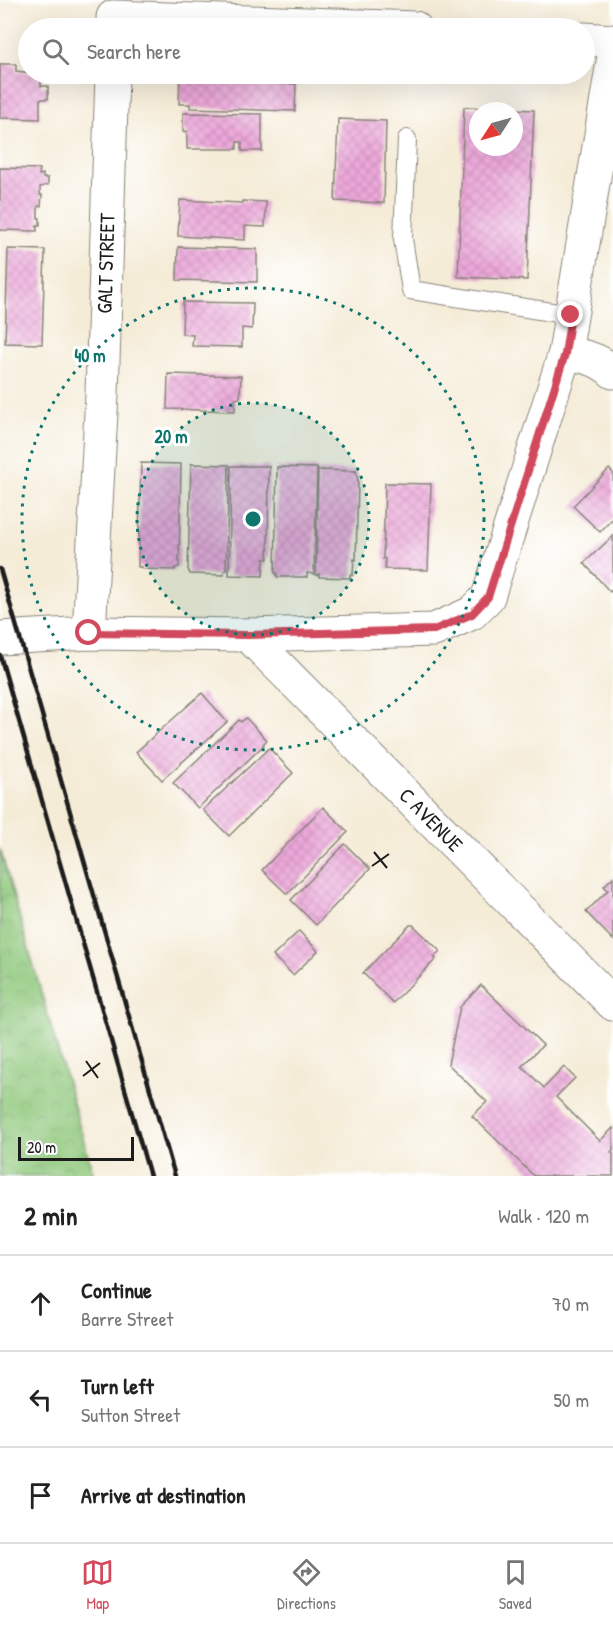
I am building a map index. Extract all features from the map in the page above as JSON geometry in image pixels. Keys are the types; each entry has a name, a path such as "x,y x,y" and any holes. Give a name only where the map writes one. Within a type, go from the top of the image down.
{"street":[{"path":"113,15 183,18"},
{"path":"595,40 613,41"},
{"path":"0,639 89,633 248,635 434,630 472,614 488,597 565,354 613,62"},
{"name":"GALT STREET","path":"89,633 102,394 112,84"},
{"path":"565,354 590,357 613,372"},
{"name":"C AVENUE","path":"248,635 613,1004"}],"lane":[{"path":"407,139 403,238 411,291 571,315"}],"green space":[{"path":"0,849 94,1176 0,1176"}],"building":[{"path":"0,64 16,64 18,84 48,86 48,99 40,99 40,119 0,118"},
{"path":"180,84 296,84 295,111 190,108 190,104 179,104"},
{"path":"464,107 469,107 469,156 523,156 523,110 534,110 527,280 458,277"},
{"path":"183,113 262,114 262,151 242,151 242,142 237,142 237,149 187,149 187,131 183,132"},
{"path":"338,119 386,121 384,203 335,201"},
{"path":"0,168 40,169 39,175 43,174 43,178 48,178 48,185 40,187 40,195 42,195 41,206 38,206 38,218 40,218 40,225 37,225 37,231 0,230"},
{"path":"180,200 266,202 265,227 245,226 245,240 178,236"},
{"path":"178,247 257,249 257,282 177,280"},
{"path":"8,249 45,250 42,344 5,343"},
{"path":"183,302 253,303 252,329 242,328 242,347 192,346 193,335 182,334"},
{"path":"168,374 241,376 240,398 235,399 235,411 167,409"},
{"path":"141,463 181,464 179,567 175,570 138,567"},
{"path":"191,464 229,465 224,575 190,574 188,569"},
{"path":"231,466 269,466 268,559 264,559 263,576 229,575"},
{"path":"277,467 317,468 314,574 307,573 307,577 277,577 275,573"},
{"path":"609,469 613,473 613,518 600,532 573,506"},
{"path":"318,470 356,471 358,481 356,560 354,559 353,575 350,575 350,578 316,575"},
{"path":"385,483 431,484 428,570 385,569 385,559 383,559"},
{"path":"613,536 613,589 610,592 584,563"},
{"path":"202,693 227,722 162,780 136,752"},
{"path":"246,718 267,740 198,808 173,783 239,720 241,722"},
{"path":"269,748 293,773 229,836 203,810"},
{"path":"323,807 348,832 287,894 262,870"},
{"path":"345,844 370,869 316,925 291,900"},
{"path":"613,877 613,940 586,912 608,890 604,886"},
{"path":"410,925 413,925 440,951 434,957 436,959 393,1003 363,973"},
{"path":"299,931 318,951 293,975 273,956"},
{"path":"481,985 543,1045 522,1066 544,1088 564,1067 575,1078 556,1097 600,1141 613,1128 613,1150 611,1152 613,1154 613,1176 534,1176 472,1116 487,1102 448,1064 460,1007"}],"railway":[{"path":"0,569 175,1176"},
{"path":"0,655 150,1176"}],"route":[{"path":"89,633 248,635 434,630 472,614 488,597 565,354 571,315"}]}
